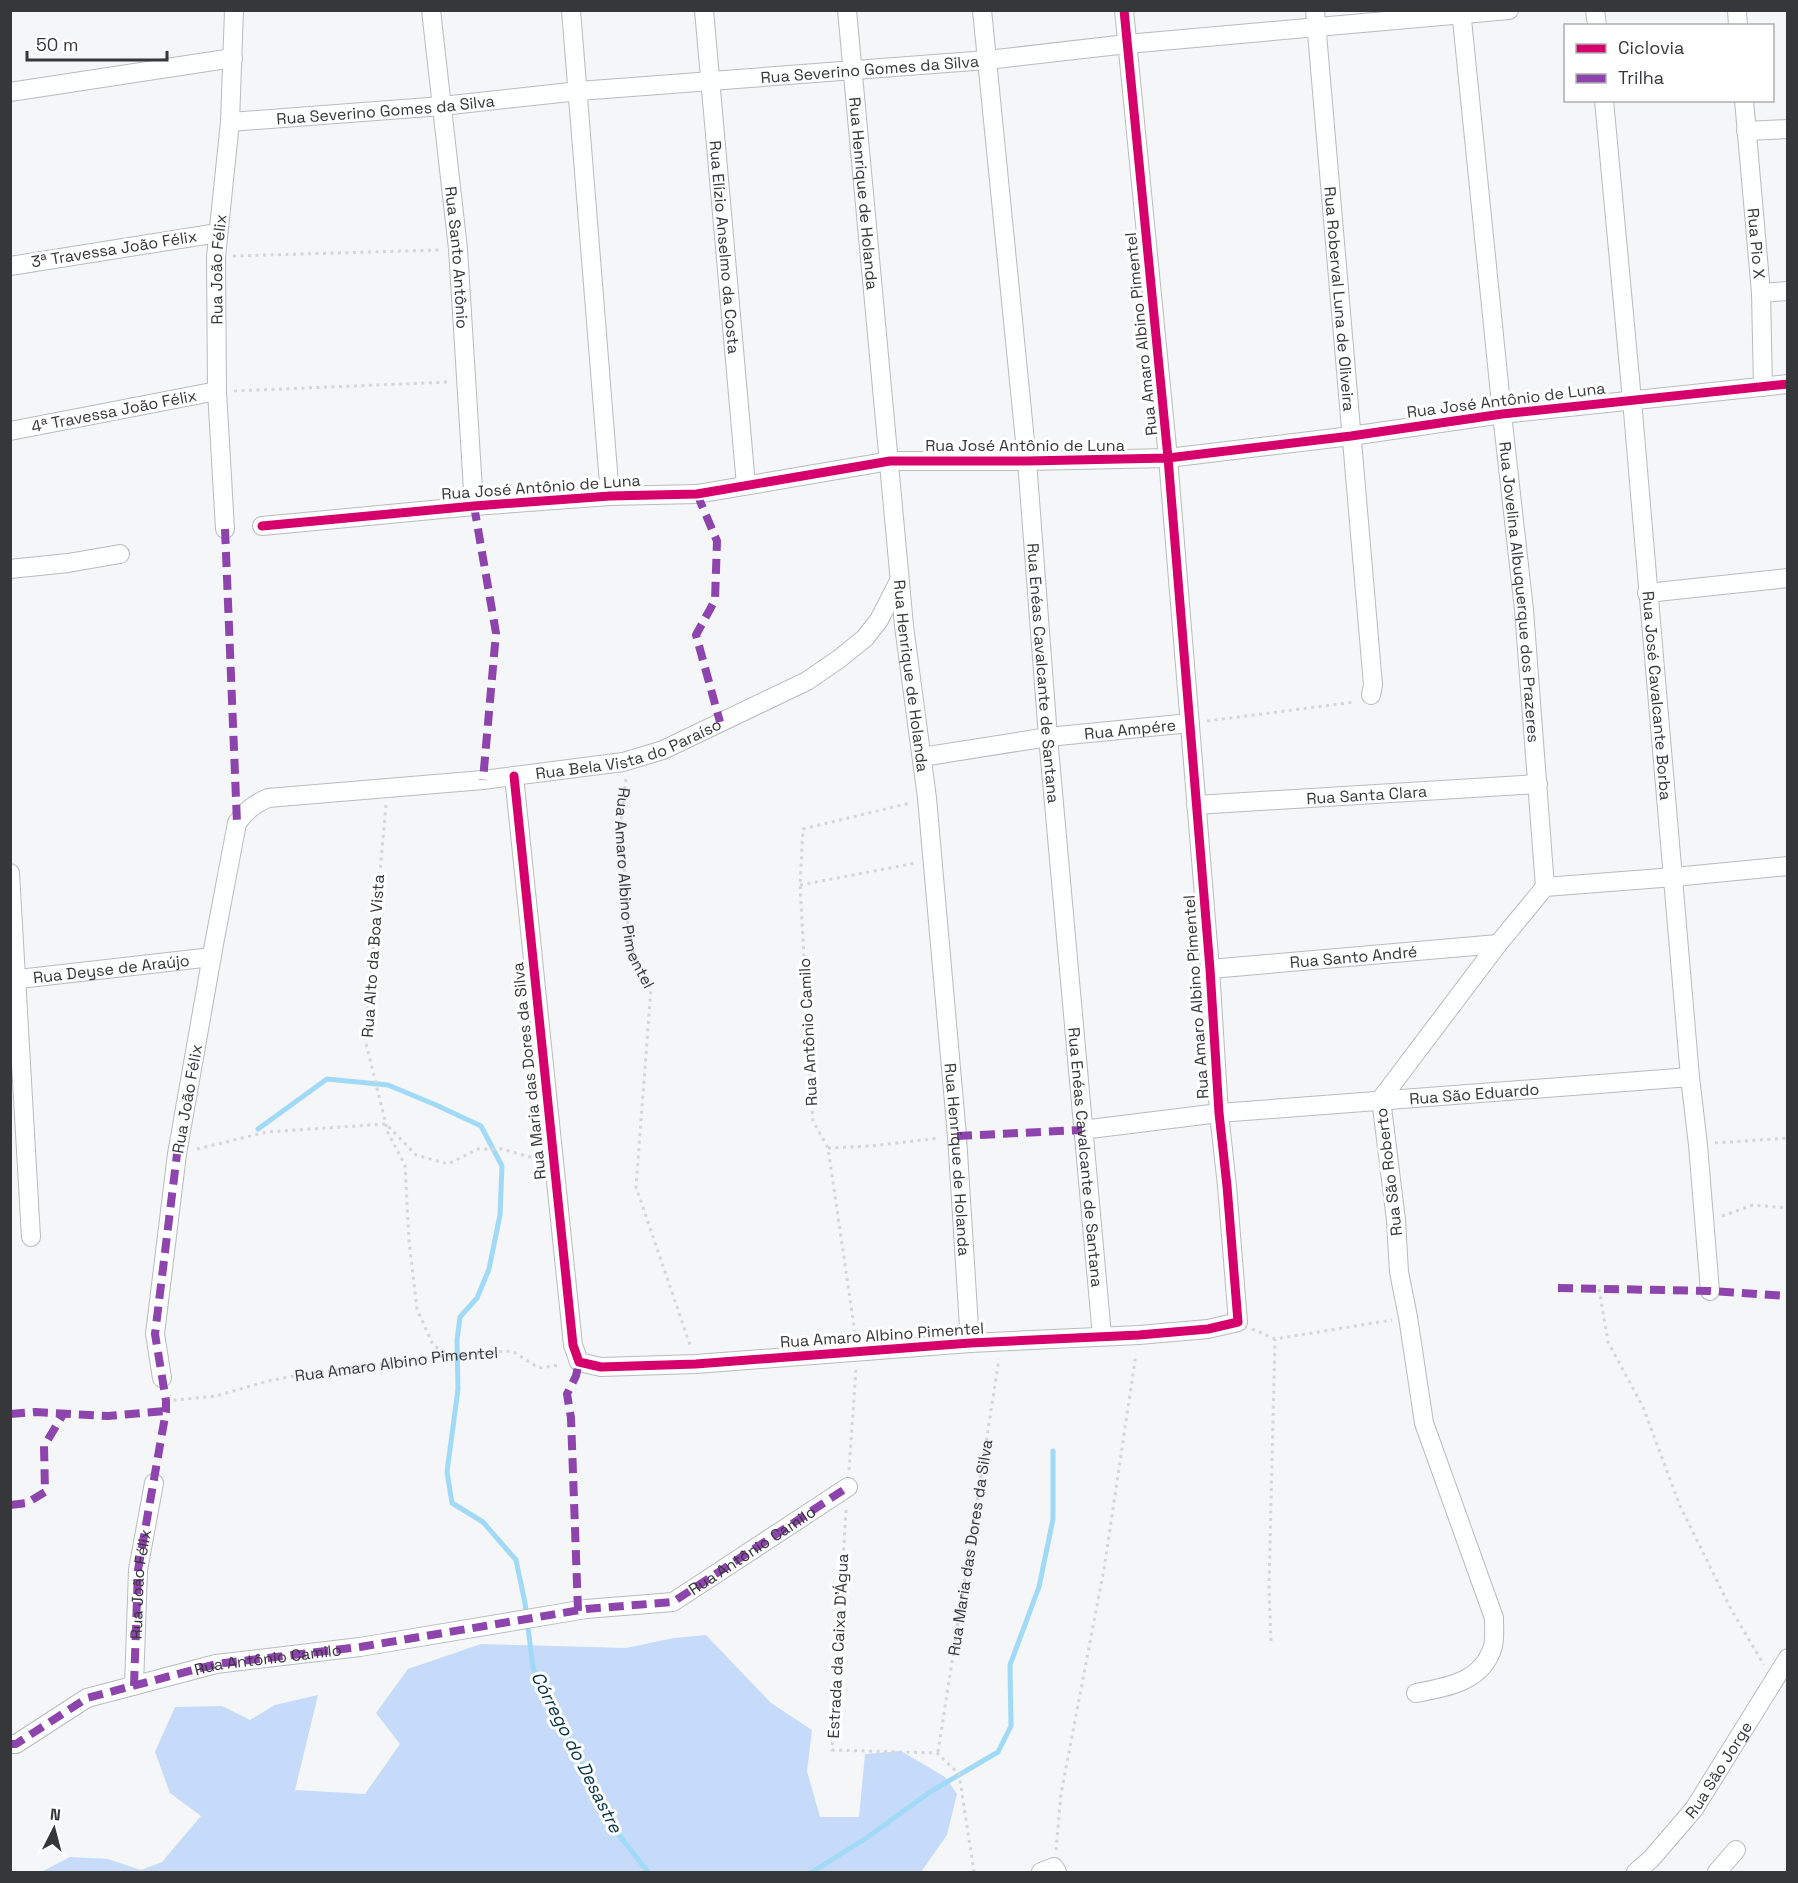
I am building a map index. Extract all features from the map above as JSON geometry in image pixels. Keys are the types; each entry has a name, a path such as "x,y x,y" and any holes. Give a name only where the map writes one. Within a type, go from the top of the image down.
{"street":[{"name":"Rua João Félix","path":"225,530 218,391 216,256 230,122 234,10"},
{"name":"Rua Santo Antônio","path":"431,10 458,249 474,506"},
{"path":"571,10 610,496"},
{"name":"Rua Elízio Anselmo da Costa","path":"704,10 746,484"},
{"name":"Rua Henrique de Holanda","path":"846,10 904,626 927,798 957,1136 970,1343"},
{"name":"Rua Enéas Cavalcante de Santana","path":"982,10 1027,462 1048,737 1102,1336"},
{"name":"Rua Amaro Albino Pimentel","path":"579,1362 601,1367 696,1364 970,1343 1139,1335 1208,1329 1238,1322 1219,1113 1210,969 1168,458 1124,10"},
{"name":"Rua Severino Gomes da Silva","path":"230,122 442,106 579,91 987,60 1316,20 1509,10"},
{"name":"Rua Jovelina Albuquerque dos Prazeres","path":"1462,13 1524,610 1545,887"},
{"name":"Rua Roberval Luna de Oliveira","path":"1316,20 1373,685 1371,695"},
{"path":"10,92 233,58"},
{"name":"Rua José Cavalcante Borba","path":"1604,102 1710,1291"},
{"name":"Rua Pio X","path":"1744,102 1761,294 1763,387"},
{"path":"1746,131 1788,129"},
{"name":"3ª Travessa João Félix","path":"10,266 218,232"},
{"path":"1761,294 1788,291"},
{"name":"Rua José Antônio de Luna","path":"262,526 474,506 610,496 697,494 890,461 1027,462 1168,458 1502,414 1788,384"},
{"name":"4ª Travessa João Félix","path":"10,431 218,391"},
{"path":"10,569 68,563 120,554"},
{"path":"1647,593 1788,578"},
{"name":"Rua Bela Vista do Paraíso","path":"237,823 254,804 268,798 514,776 623,762 663,750 807,681 839,659 865,638 879,620 900,579"},
{"name":"Rua Ampére","path":"922,757 1048,737 1190,723"},
{"name":"Rua Maria das Dores da Silva","path":"514,776 573,1345 579,1362"},
{"name":"Rua Santa Clara","path":"1196,806 1538,784"},
{"name":"Rua João Félix","path":"162,1378 155,1334 177,1154 237,823"},
{"path":"1545,887 1788,866"},
{"path":"10,873 14,979 31,1237"},
{"name":"Rua São Roberto","path":"1416,1693 1453,1686 1480,1671 1493,1646 1494,1618 1424,1423 1399,1272 1396,1220 1381,1099 1498,944 1545,887"},
{"name":"Rua Santo André","path":"1210,969 1498,944"},
{"name":"Rua Deyse de Araújo","path":"14,979 212,957"},
{"name":"Rua São Eduardo","path":"1082,1131 1219,1113 1690,1077"},
{"name":"Rua João Félix","path":"134,1686 138,1570 154,1483"},
{"name":"Rua Antônio Camilo","path":"10,1744 16,1744 87,1698 216,1664 360,1647 586,1610 673,1602 848,1488"},
{"name":"Rua São Jorge","path":"1636,1872 1694,1809 1788,1658"},
{"path":"1717,1872 1736,1850"}],"path":[{"path":"216,256 458,249"},
{"path":"218,391 466,381"},
{"path":"800,885 932,860"},
{"path":"177,1154 267,1132 386,1124 416,1155 448,1164 478,1149 498,1150 553,1164"},
{"path":"828,1148 871,1146 957,1136"},
{"path":"1698,1144 1788,1138"},
{"path":"1703,1222 1753,1205 1788,1208"},
{"path":"1599,1289 1608,1342 1643,1407 1680,1506 1732,1611 1774,1682"},
{"path":"1238,1322 1275,1339 1408,1317"},
{"path":"1051,1871 1061,1794 1104,1569 1139,1335"},
{"path":"1271,1641 1269,1586 1275,1339"},
{"path":"938,1753 959,1774 974,1872"}],"shaded area":[{"path":"706,1635 771,1703 812,1730 807,1771 820,1817 859,1817 865,1754 901,1751 945,1777 957,1794 947,1835 921,1872 41,1872 70,1857 108,1859 141,1870 162,1862 201,1816 170,1793 155,1752 175,1707 222,1706 250,1720 275,1705 318,1695 295,1790 365,1794 400,1744 376,1713 408,1669 481,1644 626,1648 674,1638"}],"waterway":[{"name":"Córrego do Desastre","path":"258,1129 327,1079 388,1085 481,1126 502,1166 500,1215 489,1269 477,1298 460,1317 457,1340 458,1389 447,1472 452,1503 483,1522 516,1560 525,1603 533,1668 615,1830 648,1872"},
{"path":"812,1872 865,1839 930,1792 998,1752 1011,1726 1010,1665 1039,1587 1053,1519 1053,1451"}],"marked path":[{"path":"697,494 717,541 715,600 696,635 720,722"},
{"path":"474,506 496,633 483,780"},
{"path":"225,529 237,823"},
{"path":"957,1136 1082,1130"},
{"path":"134,1686 138,1570 166,1411 155,1334 177,1154"},
{"path":"1558,1288 1710,1291 1788,1296"},
{"path":"578,1611 571,1418 567,1394 576,1376 579,1362"},
{"path":"10,1414 35,1412 108,1416 166,1411"},
{"path":"10,1505 27,1503 45,1492 44,1446 64,1413"},
{"path":"10,1744 16,1744 87,1698 216,1664 360,1647 586,1609 673,1602 848,1487"}],"cycle path":[{"path":"514,776 573,1345 579,1362 601,1367 696,1364 970,1343 1139,1335 1208,1329 1238,1322 1219,1113 1210,969 1168,458 1124,10"},
{"path":"262,526 474,506 610,496 697,494 890,461 1168,458 1351,436 1502,414 1788,384"}]}
